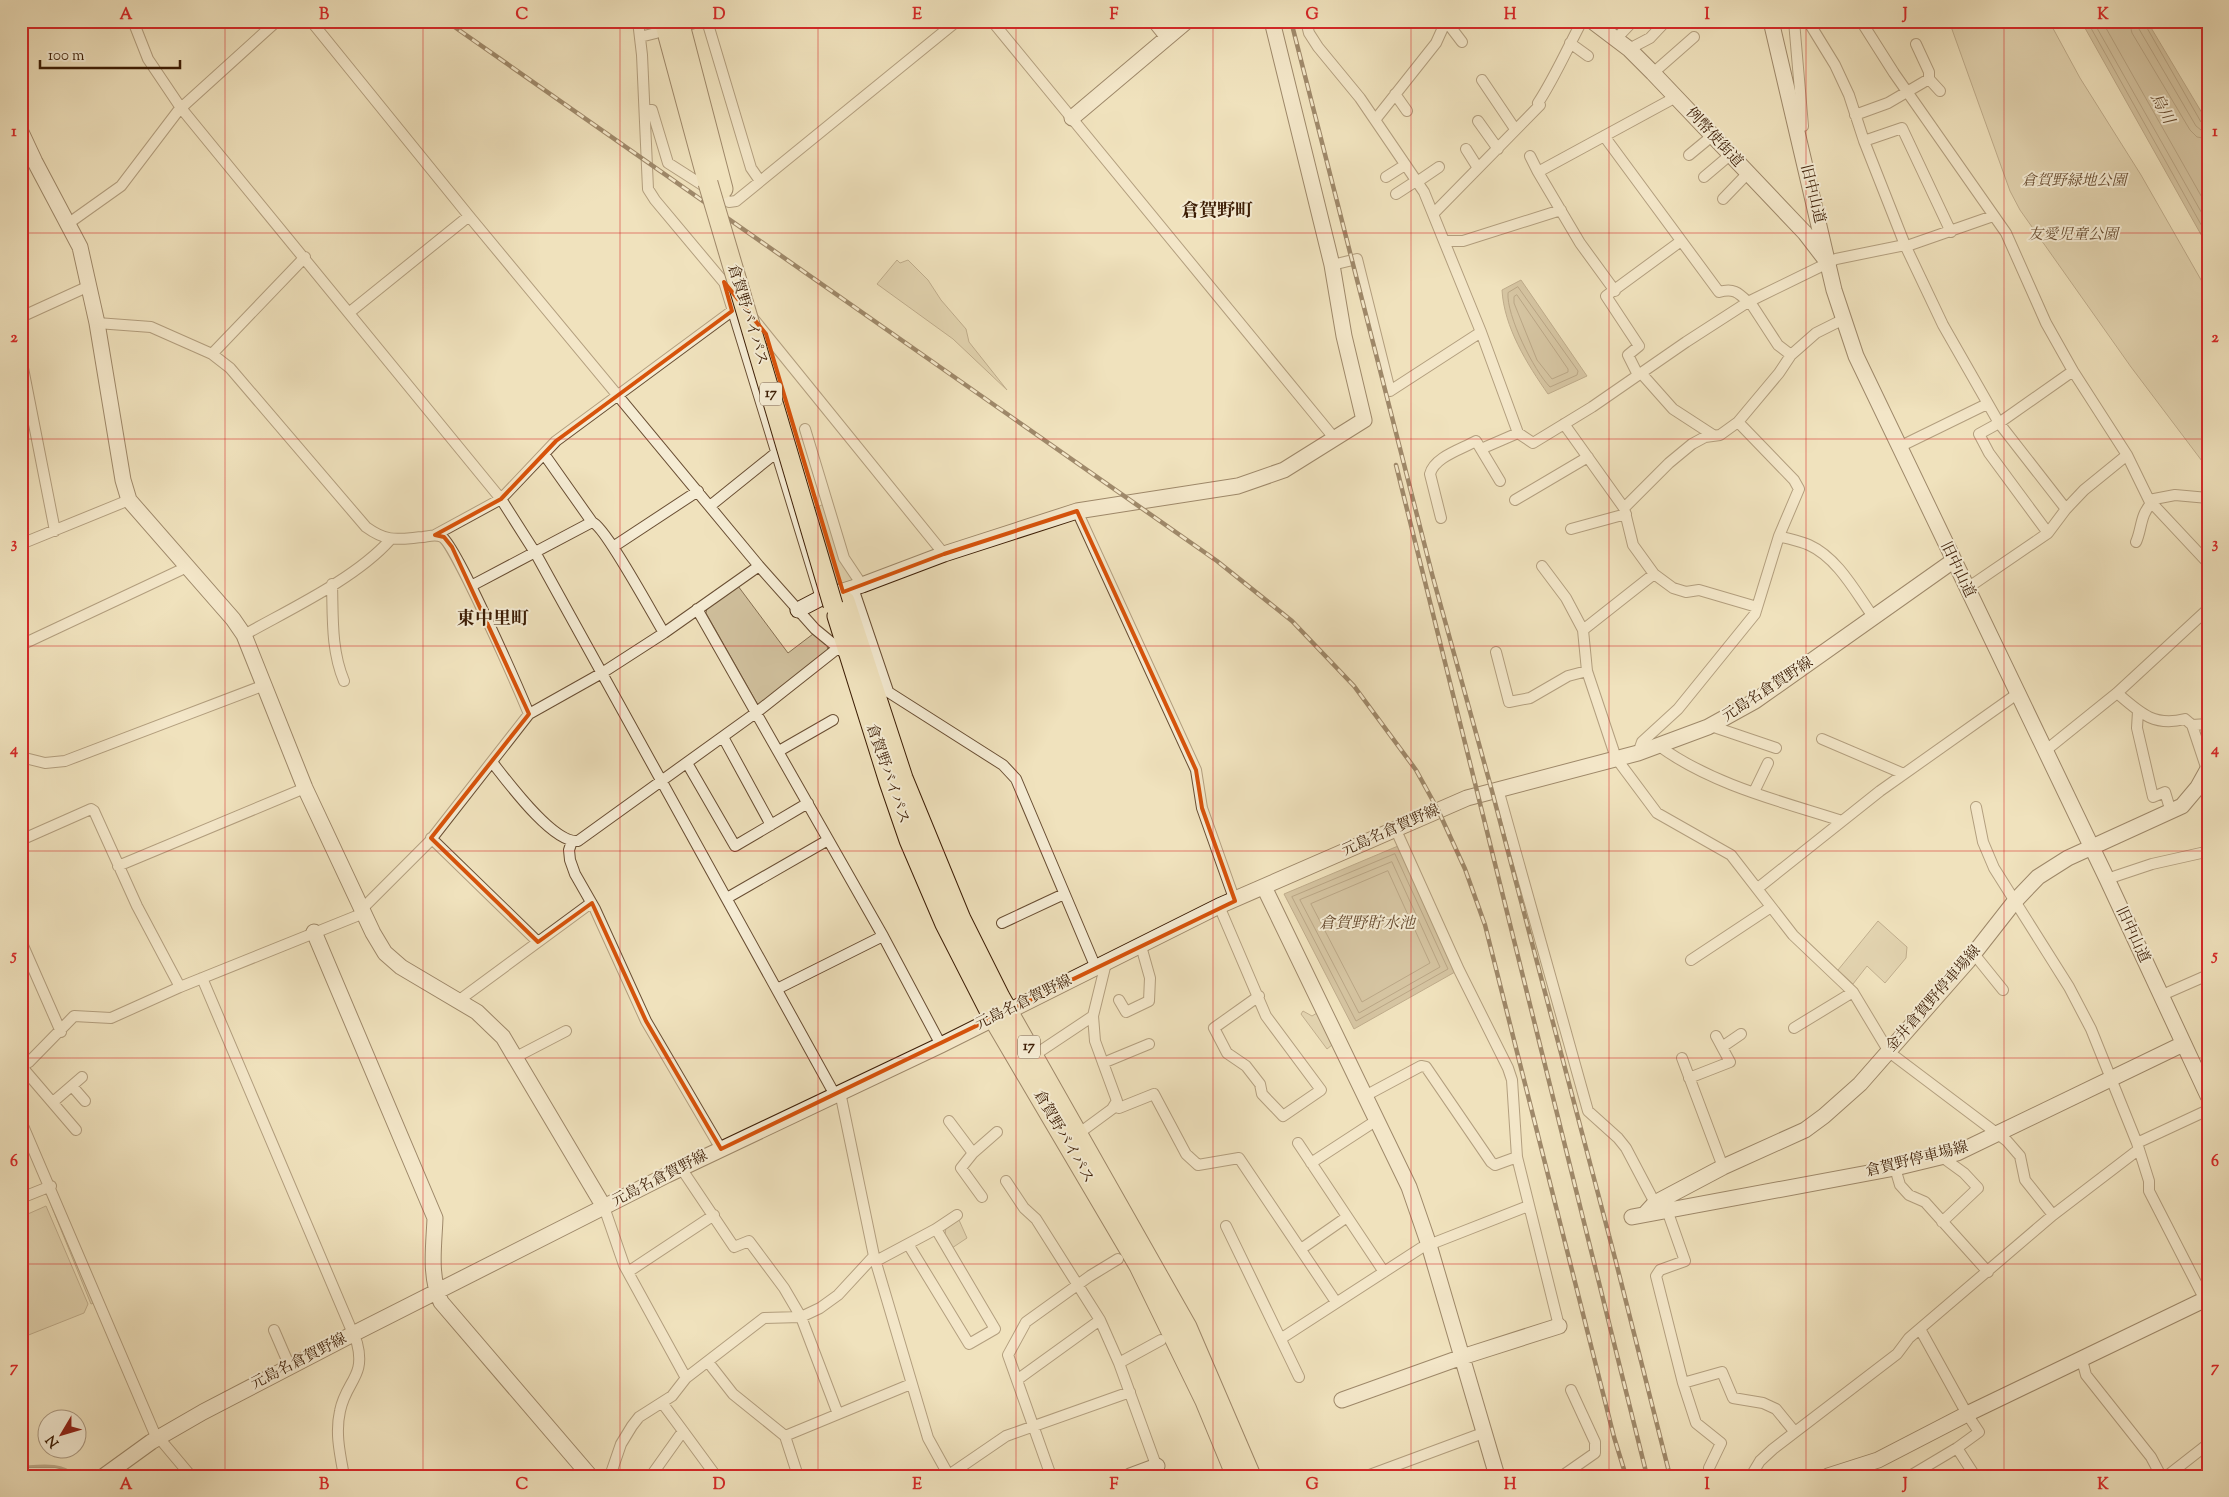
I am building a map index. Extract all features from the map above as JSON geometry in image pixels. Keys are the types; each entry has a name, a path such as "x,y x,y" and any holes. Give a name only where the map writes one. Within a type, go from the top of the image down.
{"highway":[{"name":"倉賀野バイパス","path":"690,22 716,186"},
{"name":"倉賀野バイパス","path":"660,27 716,186 945,924 1078,1134 1186,1327 1251,1476"},
{"path":"840,650 860,726 892,823 917,837 928,818 885,689"},
{"name":"倉賀野バイパス","path":"1001,1015 1139,1266 1205,1401 1236,1476"}],"main road":[{"path":"1155,21 1168,37"},
{"path":"1072,118 1187,21"},
{"path":"798,610 843,596 944,554 1077,511 1238,486 1284,470 1364,420 1344,336 1332,265 1272,21"},
{"name":"旧中山道","path":"1771,21 1842,320 1856,356 2107,879 2208,1096"},
{"name":"例幣使街道","path":"1591,22 1629,49 1653,73 1805,233 1828,263"},
{"path":"21,132 80,247 97,323 123,480 129,500 233,619 244,635 262,686 305,788 385,954 401,967 458,1001 490,1023 503,1037 604,1208"},
{"path":"1805,233 1812,231 1819,223"},
{"name":"元島名倉賀野線","path":"104,1476 159,1437 353,1334 681,1168 941,1045 1219,906 1235,901 1395,828 1467,798 1638,753 1711,726 1755,701 1953,561"},
{"name":"金井倉賀野停車場線","path":"1650,1211 1723,1167 1805,1130 1845,1098 1889,1052 1974,954 2015,901 2046,872 2068,858 2171,812 2191,796 2207,769"},
{"path":"1264,887 1409,1187 1429,1245 1497,1476"},
{"path":"314,932 436,1218 432,1268 436,1292 445,1308 590,1476"},
{"name":"倉賀野停車場線","path":"1650,1211 1895,1168 1957,1153 1998,1135 2183,1044"},
{"path":"1828,1476 1878,1460 1967,1414 2207,1301"},
{"path":"1342,1400 1462,1357 1559,1326"},
{"path":"1130,1476 1158,1471"}],"street":[{"path":"133,21 148,59 181,107 501,499 536,554 837,1094 875,1259 911,1384 928,1438 949,1476 1006,1436 1130,1392"},
{"path":"69,223 121,186 181,107 277,21"},
{"path":"311,21 469,216 759,566 798,610 840,650 578,841 572,842 558,834 526,803 492,762"},
{"path":"638,21 645,109 648,189 944,554"},
{"path":"707,21 751,168 760,181"},
{"path":"645,109 652,110 668,163 729,202 736,201 957,21"},
{"path":"992,21 1334,439"},
{"path":"1306,21 1309,33 1318,47 1375,120 1417,182 1434,213 1518,433 1533,443 1749,302 1836,259 1906,246 1993,216"},
{"path":"1375,120 1436,43 1446,21 1462,42"},
{"path":"1616,39 1633,21"},
{"path":"1629,49 1650,38 1666,21"},
{"path":"1794,21 1803,126 1796,128"},
{"path":"1808,21 1835,65 1850,95 1864,141 1906,246 1943,325 1999,423 2066,509"},
{"path":"1861,21 1906,90 2006,233 2046,322 2073,371 2127,455 2150,501 2208,563"},
{"path":"1434,213 1540,105 1538,103 1554,78 1559,63 1570,43 1591,22"},
{"path":"640,37 660,27"},
{"path":"1653,73 1694,37"},
{"path":"1570,43 1588,56"},
{"path":"1916,44 1929,72 1929,79 1940,90"},
{"path":"1855,115 1888,102 1906,90 1929,79"},
{"path":"1482,80 1515,129"},
{"path":"1395,94 1407,111"},
{"path":"1538,172 1676,97"},
{"path":"1478,121 1498,149"},
{"path":"1864,141 1902,128 1951,232"},
{"path":"1604,136 1719,292 1732,290 1738,292 1749,302 1778,345 1791,355"},
{"path":"1689,155 1712,136"},
{"path":"1466,149 1478,168"},
{"path":"1704,177 1730,155"},
{"path":"1530,156 1580,243 1615,291"},
{"path":"1386,177 1405,165"},
{"path":"1396,194 1439,168"},
{"path":"1723,198 1748,173"},
{"path":"1445,241 1463,241 1561,210"},
{"path":"350,312 469,216"},
{"path":"1681,241 1606,296 1639,346 1628,355 1640,374 1673,408 1713,435"},
{"path":"212,354 305,257"},
{"path":"1332,265 1357,259 1390,391 1481,332"},
{"path":"724,282 776,452 885,689 919,709 1003,765 1016,779 1023,802 1064,894 1101,966 1093,1016 1095,1041 1116,1101 1115,1106 1078,1134"},
{"path":"21,317 89,286"},
{"path":"435,535 501,499 556,441 732,311"},
{"path":"1570,530 1625,511 1669,463 1699,440 1713,435 1720,435 1738,422 1780,373 1791,355 1816,333 1842,320"},
{"path":"97,323 151,327 212,354 243,383 366,527 378,536 390,540 435,535 444,537 452,547 471,586 530,714"},
{"path":"21,358 55,531"},
{"path":"2048,533 1989,453 1979,434 1999,423 2073,371"},
{"path":"1899,447 1987,404"},
{"path":"1638,753 1642,742 1678,709 1755,614 1779,536 1799,489 1798,485 1738,422"},
{"path":"1564,424 1625,511 1633,545 1654,574 1673,588 1686,592 1699,590 1757,607"},
{"path":"805,430 844,558 843,596"},
{"path":"1481,448 1518,433"},
{"path":"1441,518 1430,474 1431,468 1439,460 1476,441 1500,481"},
{"path":"710,506 776,452"},
{"path":"544,454 592,522 598,525 613,547 664,633"},
{"path":"1966,588 2048,533 2066,509 2084,490 2127,455"},
{"path":"1515,500 1588,457"},
{"path":"613,547 698,491"},
{"path":"2150,501 2175,495 2208,498"},
{"path":"21,544 129,500"},
{"path":"2136,542 2141,531 2142,519 2150,501"},
{"path":"1077,511 1196,770 1202,808 1235,901"},
{"path":"471,586 536,554 592,522"},
{"path":"1779,536 1809,545 1822,552 1835,564 1874,618"},
{"path":"244,635 332,584 378,554 390,540"},
{"path":"76,1130 54,1102 22,1067 61,1032 74,1016 111,1018 180,987 363,911 432,838 530,714 602,673 664,633 759,566"},
{"path":"1542,566 1566,598 1583,630 1587,671 1616,758 1657,813 1731,855 1793,935 1853,992 1889,1052 2007,1141 2020,1156 2025,1180 2053,1215"},
{"path":"21,645 187,567"},
{"path":"1583,630 1654,574"},
{"path":"332,584 334,643 338,667 344,681"},
{"path":"697,609 883,936 941,1045"},
{"path":"2045,751 2117,693 2208,609"},
{"path":"1496,652 1509,702 1530,698 1568,676 1587,671"},
{"path":"21,757 44,764 73,759 262,686"},
{"path":"2117,693 2138,711 2161,722 2169,723 2185,719 2192,725 2207,769"},
{"path":"1758,888 1904,774 2017,694"},
{"path":"2138,711 2137,728 2153,797 2165,792 2171,812"},
{"path":"778,751 833,720"},
{"path":"2192,725 2208,724"},
{"path":"1711,726 1776,748"},
{"path":"722,737 771,825"},
{"path":"1822,739 1904,774"},
{"path":"1659,746 1680,761 1754,792 1842,821"},
{"path":"686,763 735,846 808,803"},
{"path":"1754,792 1768,763"},
{"path":"118,866 305,788"},
{"path":"1498,789 1588,1111 1618,1138 1626,1148 1650,1211 1685,1261 1660,1270 1656,1276 1683,1383 1696,1422 1721,1443 1709,1468"},
{"path":"1976,807 1984,842 1991,860 2069,987 2091,1029 2138,1147 2149,1181 2149,1190 2207,1301"},
{"path":"21,840 92,810 118,866 180,987"},
{"path":"1395,828 1459,970 1508,1068 1512,1080 1517,1156 1559,1326"},
{"path":"432,838 538,942"},
{"path":"727,898 828,840"},
{"path":"572,842 569,850 570,860 646,1021 720,1149"},
{"path":"2107,879 2152,864 2201,853"},
{"path":"1002,923 1064,894"},
{"path":"458,1001 591,903"},
{"path":"1219,906 1259,996 1266,1016 1321,1090 1283,1116 1262,1094 1260,1084 1246,1066 1227,1053 1214,1028 1259,996"},
{"path":"1691,960 1771,908"},
{"path":"777,989 883,936"},
{"path":"21,940 61,1032"},
{"path":"1119,1000 1126,1012 1149,1001 1150,978 1141,946"},
{"path":"1974,954 2003,990"},
{"path":"2160,996 2208,975"},
{"path":"202,978 353,1334 361,1358 360,1366 344,1398 338,1425 344,1476"},
{"path":"1794,1028 1853,992"},
{"path":"1039,1052 1093,1016"},
{"path":"516,1057 566,1031"},
{"path":"1722,1046 1741,1034"},
{"path":"1689,1078 1730,1062 1716,1036"},
{"path":"1103,1063 1149,1044"},
{"path":"1682,1058 1723,1167"},
{"path":"1365,1096 1420,1066 1426,1067 1491,1162 1495,1165 1517,1156"},
{"path":"54,1102 82,1077"},
{"path":"72,1086 85,1101"},
{"path":"1115,1106 1119,1108 1154,1094 1186,1154 1198,1165 1239,1158 1336,1302"},
{"path":"1751,1476 1766,1455 1794,1431 1897,1354 1920,1329 2053,1215 2138,1147 2208,1110"},
{"path":"21,1120 51,1186 154,1432 192,1475"},
{"path":"1311,1163 1377,1120"},
{"path":"948,1122 973,1153"},
{"path":"982,1198 961,1168 973,1153 997,1132"},
{"path":"1298,1143 1384,1272"},
{"path":"1942,1157 1964,1173 1978,1188 1942,1222"},
{"path":"681,1168 734,1247 749,1241 784,1288 801,1317 838,1414"},
{"path":"1895,1168 1900,1185 1909,1196 1924,1202 1988,1272"},
{"path":"1006,1181 1024,1208 1036,1219 1100,1320 1120,1363 1158,1471"},
{"path":"21,1198 51,1186"},
{"path":"1282,1338 1336,1302 1429,1245 1528,1206"},
{"path":"604,1208 628,1272 686,1378"},
{"path":"628,1272 714,1215"},
{"path":"610,1476 616,1464 621,1444 639,1417 662,1404 672,1396 686,1378 764,1318 801,1317 820,1308 838,1294 875,1259 936,1229 957,1215"},
{"path":"1300,1249 1347,1217"},
{"path":"1226,1226 1282,1338 1299,1377"},
{"path":"908,1244 969,1344 995,1329 936,1229"},
{"path":"1051,1476 1008,1355 1026,1322 1078,1284 1118,1259"},
{"path":"1017,1380 1100,1320"},
{"path":"1910,1476 1925,1472 1979,1432 1920,1329"},
{"path":"274,1330 290,1367"},
{"path":"1120,1363 1161,1340"},
{"path":"2082,1360 2086,1375 2151,1457 2161,1476"},
{"path":"708,1362 733,1394 785,1436 798,1476"},
{"path":"1683,1383 1722,1372 1733,1398 1763,1403 1776,1410 1794,1431"},
{"path":"785,1436 911,1384"},
{"path":"1562,1476 1595,1453 1595,1442 1572,1390"},
{"path":"662,1404 716,1476"},
{"path":"654,1474 683,1431"},
{"path":"1367,1476 1483,1433"},
{"path":"2167,1476 2208,1444"},
{"path":"1957,1448 1975,1476"},
{"path":"21,1473 55,1473 67,1476"}],"highlighted area":[{"path":"724,282 766,334 843,592 944,554 1077,511 1196,770 1202,808 1235,901 721,1149 646,1021 592,903 538,942 431,838 529,714 452,547 444,537 435,535 501,499 556,441 732,311"}],"green space":[{"name":"倉賀野緑地公園","path":"1949,21 2049,21 2080,78 2141,175 2208,292 2208,469 2131,367 2020,210 2010,191"},
{"path":"897,260 900,263 908,260 928,280 941,300 966,329 969,342 1007,390 953,339 877,284"},
{"path":"824,504 854,580 824,590 801,514"},
{"path":"738,586 788,653 813,634 827,645 828,652 758,705 706,613 707,608"},
{"path":"1878,921 1907,947 1906,958 1885,983 1867,966 1853,984 1838,970"},
{"path":"1303,1011 1312,1016 1317,1013 1332,1045 1327,1049 1301,1014"},
{"path":"47,1195 50,1195 94,1303 91,1304"},
{"path":"46,1206 88,1304 84,1313 21,1338 21,1217"},
{"path":"959,1220 967,1238 952,1248 945,1235 946,1227"}],"water":[{"name":"烏川","path":"2081,21 2147,21 2208,123 2208,247"},
{"path":"1521,280 1587,376 1548,394 1518,345 1507,318 1502,290"},
{"name":"倉賀野貯水池","path":"1398,846 1455,972 1354,1029 1284,894"}],"waterway":[{"path":"21,1467 57,1467 76,1476"}],"railway":[{"path":"446,21 1217,561 1292,621 1354,686 1416,770 1438,810 1465,869 1485,925 1614,1437 1626,1476"},
{"path":"1291,21 1432,574 1492,791 1616,1262 1670,1476"},
{"path":"1396,465 1647,1476"}],"district":[{"name":"倉賀野町","path":"1217,212"},
{"name":"東中里町","path":"493,620"}],"park label":[{"name":"友愛児童公園","path":"2073,235"}]}
